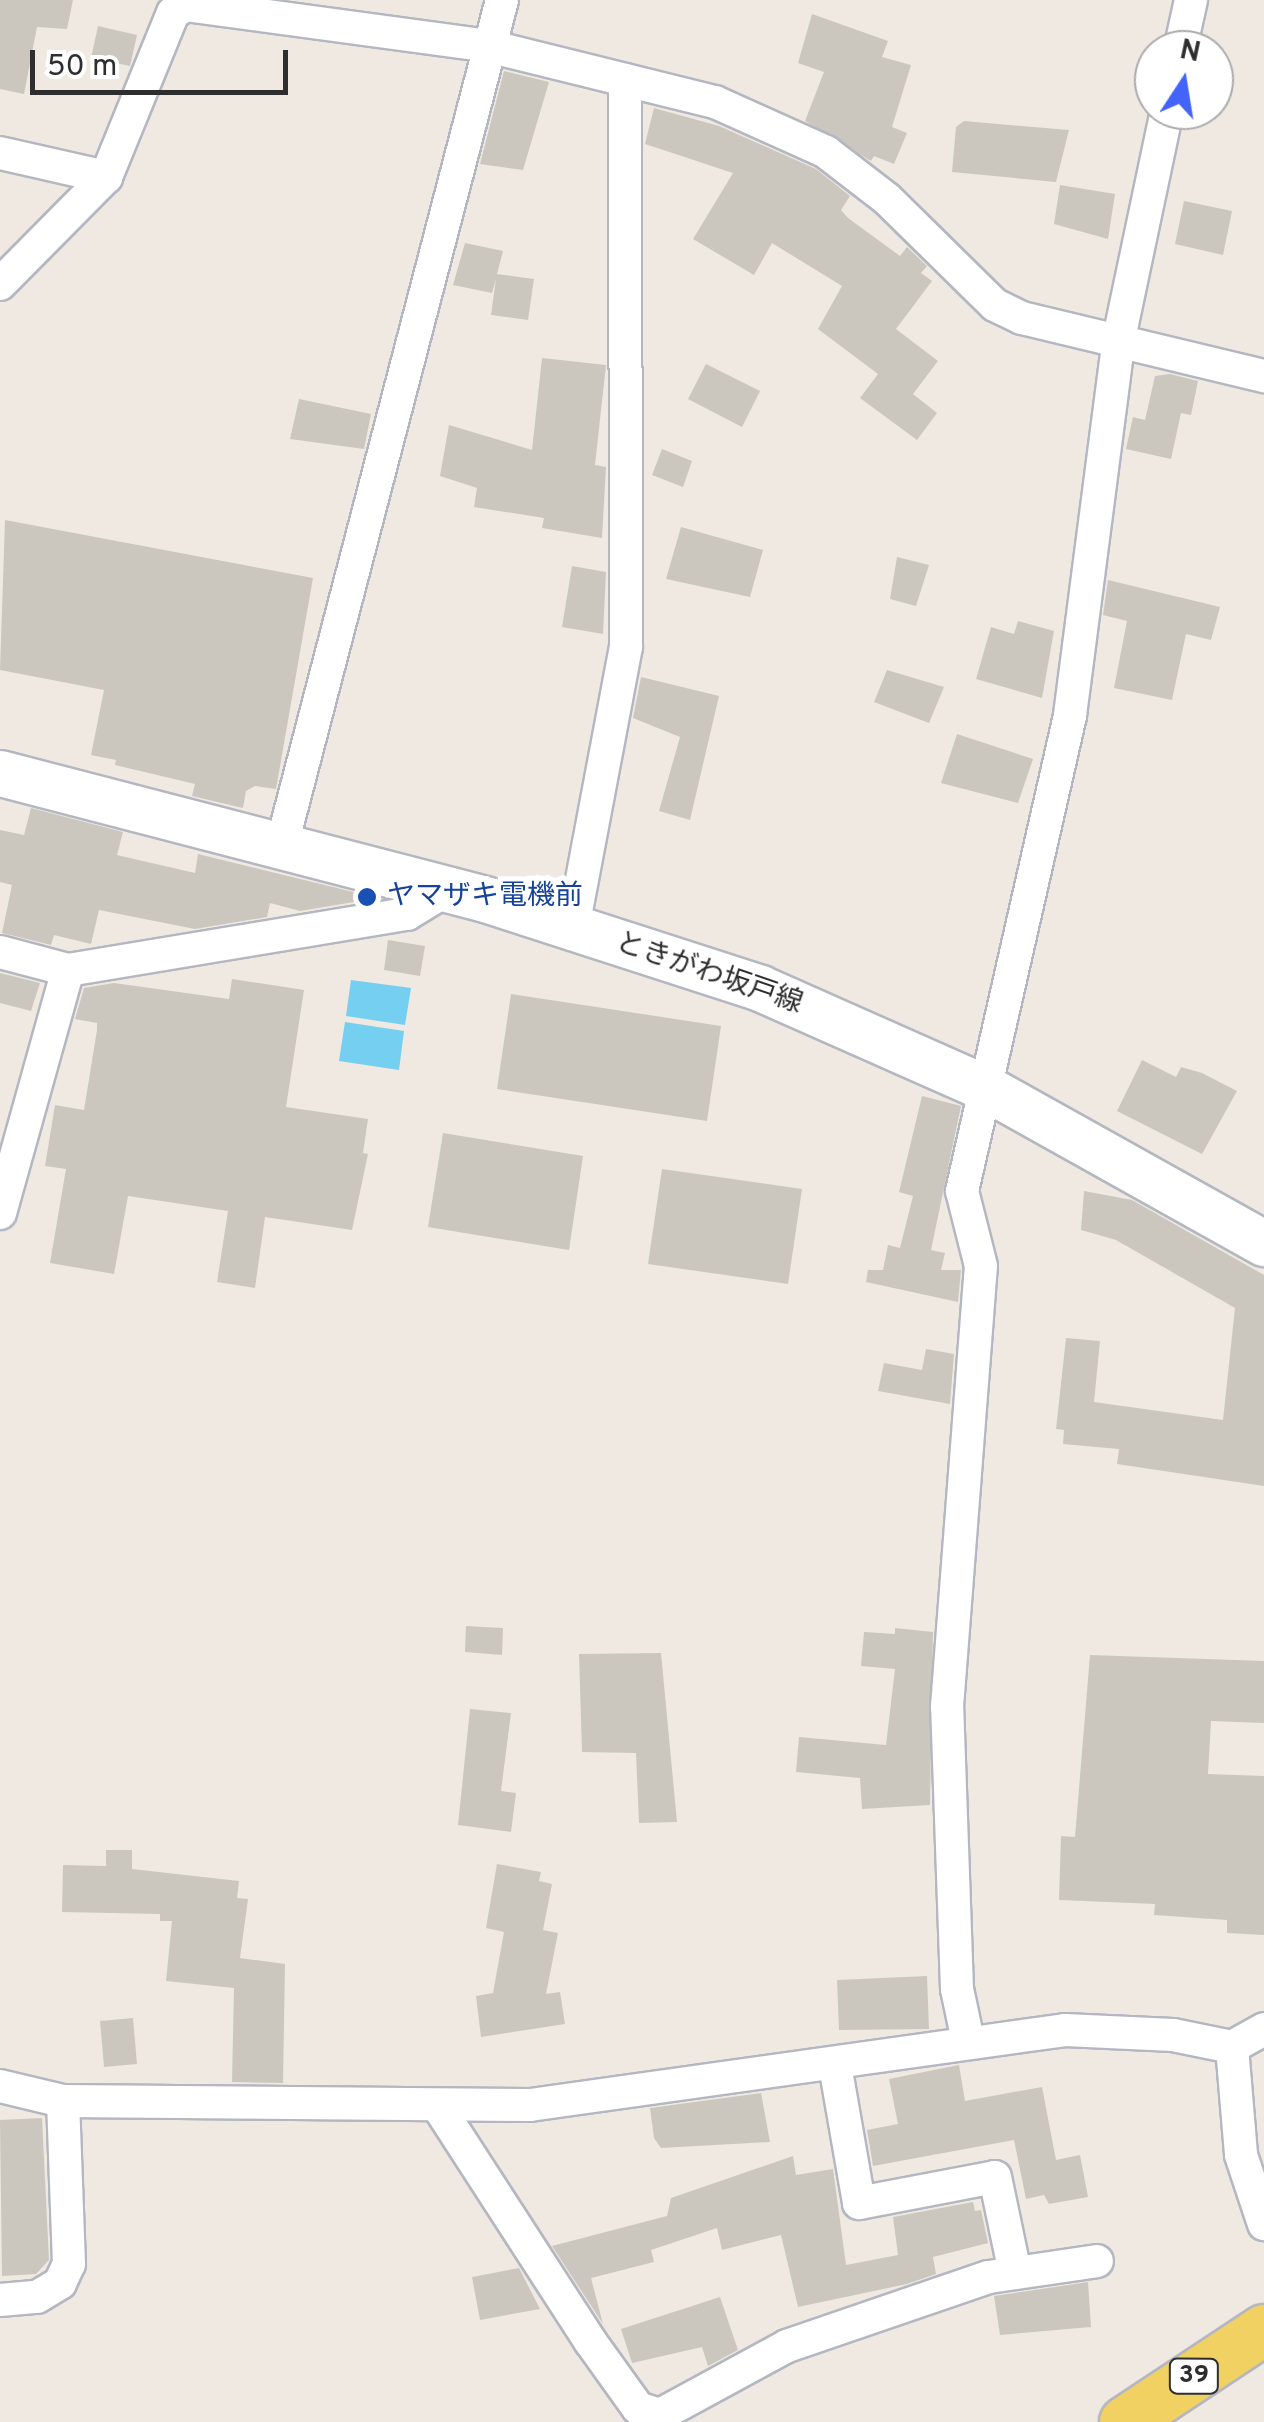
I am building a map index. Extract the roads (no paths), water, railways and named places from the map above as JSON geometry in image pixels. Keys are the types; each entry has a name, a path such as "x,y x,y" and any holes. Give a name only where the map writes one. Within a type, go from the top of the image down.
{"main road":[{"name":"ときがわ坂戸線","path":"0,772 448,889 760,988 988,1089 1264,1242"},
{"name":"39","path":"1124,2422 1264,2330"}],"street":[{"path":"282,844 502,0"},
{"path":"1184,30 1191,0"},
{"path":"0,284 106,177 173,12 186,5 488,46 715,102 826,152 886,199 995,305 1118,343 1264,376"},
{"path":"573,927 626,647 625,80"},
{"path":"968,2041 957,1988 946,1707 981,1266 962,1191 1070,714 1118,343 1164,130"},
{"path":"0,153 106,177"},
{"path":"0,952 68,970 407,914 448,889"},
{"path":"0,1213 68,970"},
{"path":"0,2086 64,2101 438,2106 580,2101 835,2065 968,2041 1065,2030 1173,2035 1232,2047 1264,2029"},
{"path":"1232,2047 1241,2155 1264,2224"},
{"path":"835,2065 859,2203 995,2177 1015,2273"},
{"path":"0,2300 37,2297 60,2282 70,2264 64,2101"},
{"path":"438,2106 638,2408 660,2415 787,2346 1015,2273 1097,2261"}],"water":[{"path":"351,980 411,988 405,1025 346,1016"},
{"path":"345,1022 404,1031 399,1070 339,1061"}],"place":[{"name":"ヤマザキ電機前","path":"367,897"}]}
